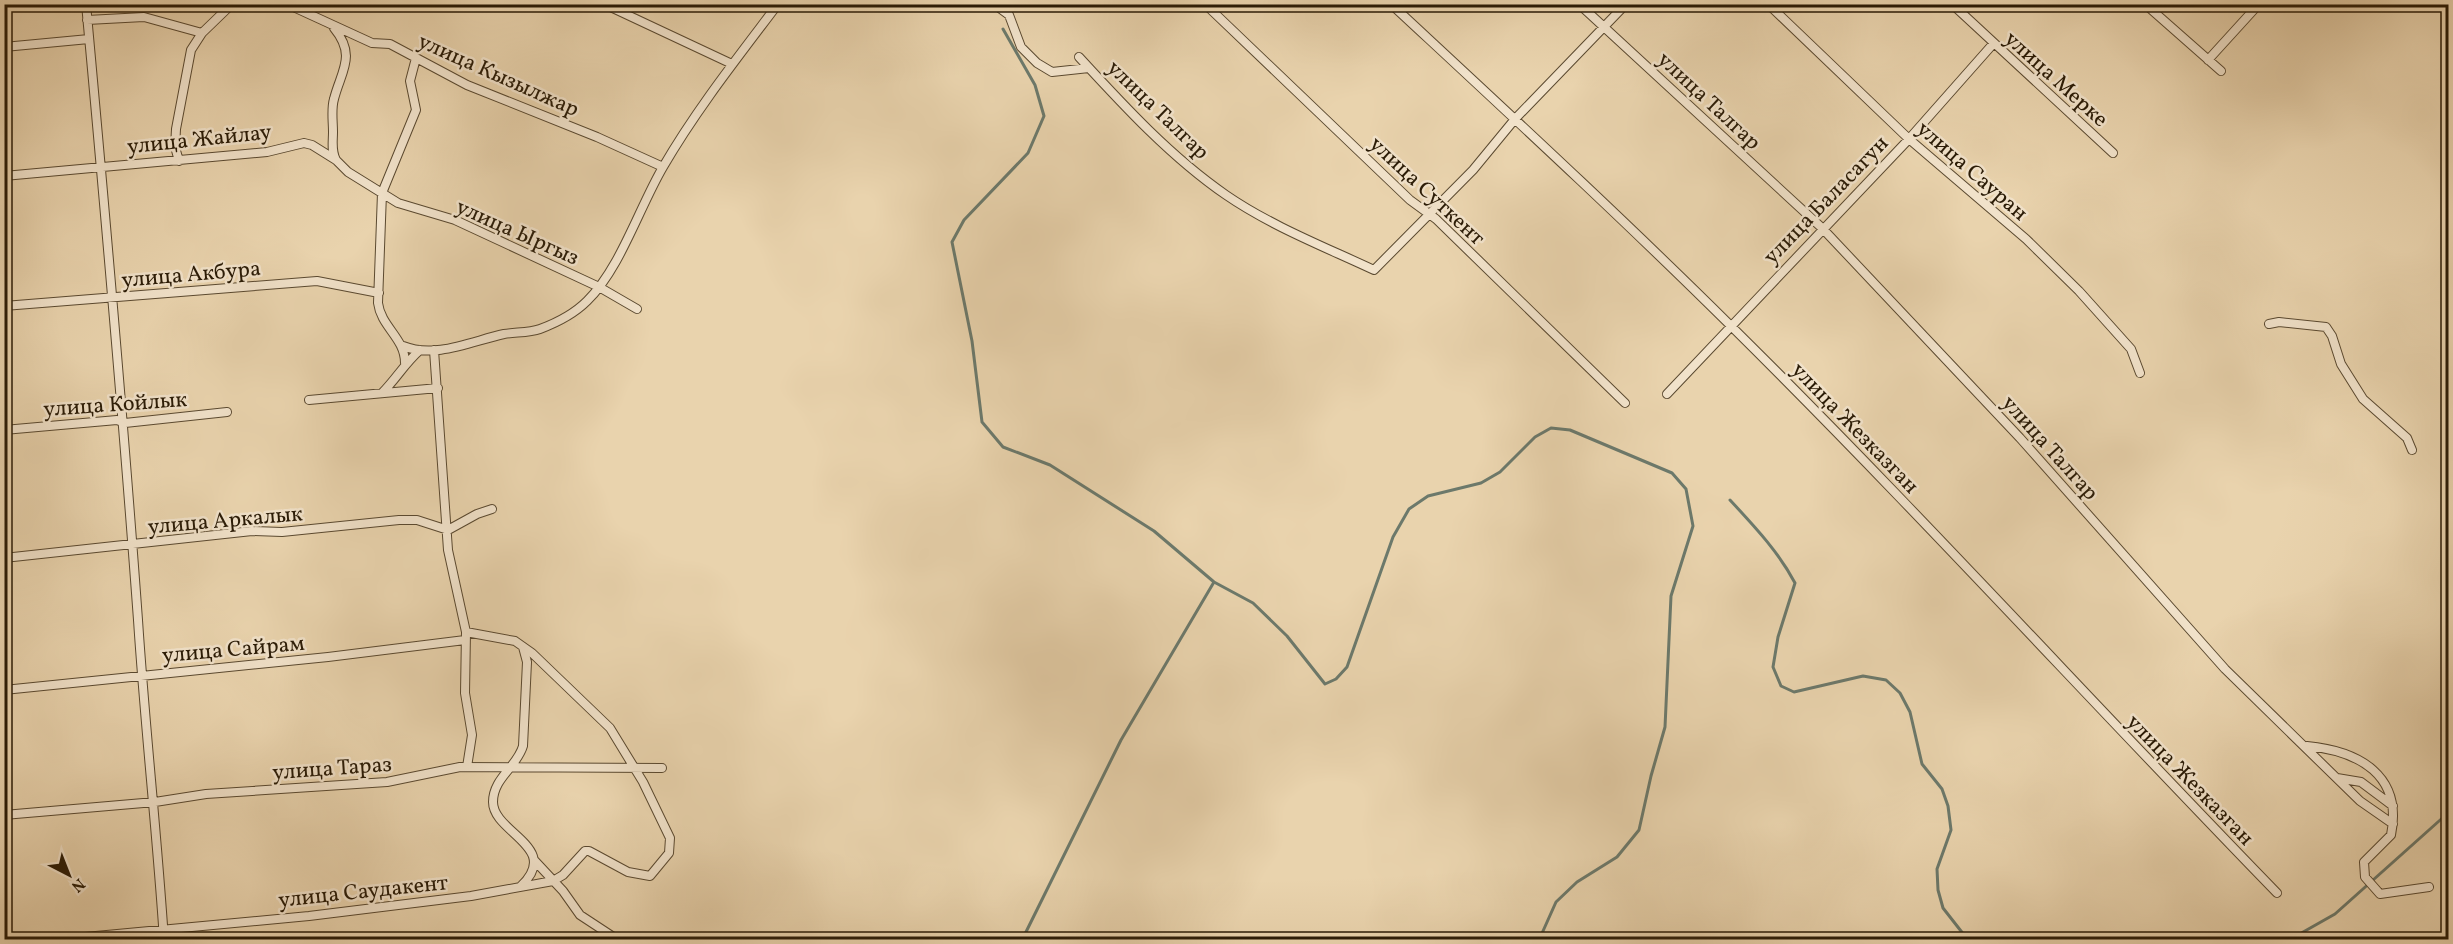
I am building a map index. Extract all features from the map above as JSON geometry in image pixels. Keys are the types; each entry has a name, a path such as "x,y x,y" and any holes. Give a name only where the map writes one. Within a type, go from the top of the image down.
{"street":[{"path":"86,4 124,423 165,939"},
{"path":"179,161 175,147 176,129 192,50 202,33 232,4"},
{"name":"улица Кызылжар","path":"287,4 372,43 390,44 467,85 597,137 663,167"},
{"path":"604,4 732,64"},
{"path":"403,346 434,351 490,337 540,329 572,313 599,288 663,167 732,64 778,4"},
{"path":"994,4 1009,15 1021,47 1037,63 1052,72 1089,68"},
{"name":"улица Суткент","path":"1205,4 1625,403"},
{"name":"улица Жезказган","path":"1391,4 1730,324 1929,527 2122,734 2277,892"},
{"name":"улица Талгар","path":"1580,4 1822,228 2020,438 2225,669 2307,746 2360,801 2393,824"},
{"path":"1428,214 1473,171 1515,119 1626,4"},
{"name":"улица Сауран","path":"1768,4 1909,139 2026,239 2079,291 2131,349 2140,373"},
{"name":"улица Мерке","path":"1952,4 2113,153"},
{"path":"2145,4 2221,72"},
{"path":"2208,60 2259,4"},
{"path":"87,20 144,17 202,33"},
{"path":"333,27 345,45 346,56 345,68 334,99 333,154 336,160"},
{"path":"4,47 89,39"},
{"name":"улица Баласагун","path":"1666,394 1730,324 1909,139 1993,44"},
{"name":"улица Талгар","path":"1079,57 1171,152 1227,195 1274,222 1374,270 1428,214"},
{"path":"405,363 403,346 381,318 379,294 382,193 416,110 410,81 416,58"},
{"name":"улица Жайлау","path":"4,176 267,152 304,143 312,146 327,143 333,137"},
{"path":"312,146 382,193"},
{"name":"улица Ыргыз","path":"382,193 398,203 455,220 599,288 637,309"},
{"name":"улица Акбура","path":"4,306 317,281 379,294"},
{"path":"2269,324 2279,322 2326,327 2332,336 2341,364 2363,399 2407,438 2412,450"},
{"path":"381,394 394,381 405,363 420,350"},
{"path":"434,351 448,549 466,636 465,693 472,735 467,767"},
{"path":"309,400 438,388"},
{"name":"улица Койлык","path":"4,430 117,420 124,423 227,412"},
{"path":"448,530 477,514 492,509"},
{"name":"улица Аркалык","path":"4,558 252,531 282,532 399,520 417,520 448,530"},
{"name":"улица Сайрам","path":"4,690 328,657 466,636 506,638 523,647"},
{"path":"523,647 528,662 523,746 519,758 496,787 493,806 508,826 525,842 534,860 554,880 580,915 618,939"},
{"path":"523,647 610,728 634,767 670,838 669,853 657,871 650,876 641,876 585,851 562,875 554,880"},
{"path":"2307,746 2339,750 2360,760 2386,782 2393,806 2391,834 2385,843 2364,862 2365,878 2380,894 2428,887"},
{"name":"улица Тараз","path":"4,815 155,802 206,794 387,782 467,767 662,768"},
{"path":"2337,778 2361,782 2393,806"},
{"path":"521,886 533,870 534,860"},
{"name":"улица Саудакент","path":"53,939 309,916 471,896 554,880"}],"waterway":[{"path":"1003,29 1035,85 1044,116 1028,153 964,220 952,242 972,341 982,422 1003,447 1050,465 1154,531 1214,582 1253,603 1287,636 1325,684 1336,679 1347,667 1393,537 1409,509 1428,496 1481,483 1500,472 1535,437 1551,428 1570,430 1672,473 1686,489 1693,526 1671,596 1665,727 1639,830 1617,857 1577,882 1556,902 1539,940"},
{"path":"2443,495 2448,490"},
{"path":"1730,500 1757,529 1795,583 1778,637 1773,667 1781,686 1794,692 1863,676 1886,680 1900,693 1910,712 1922,764 1942,789 1948,806 1951,830 1937,869 1938,890 1943,908 1968,940"},
{"path":"1022,940 1121,740 1214,582"},
{"path":"2289,940 2335,914 2448,813"},
{"path":"2152,940 2212,939 2245,934 2249,940"}]}
